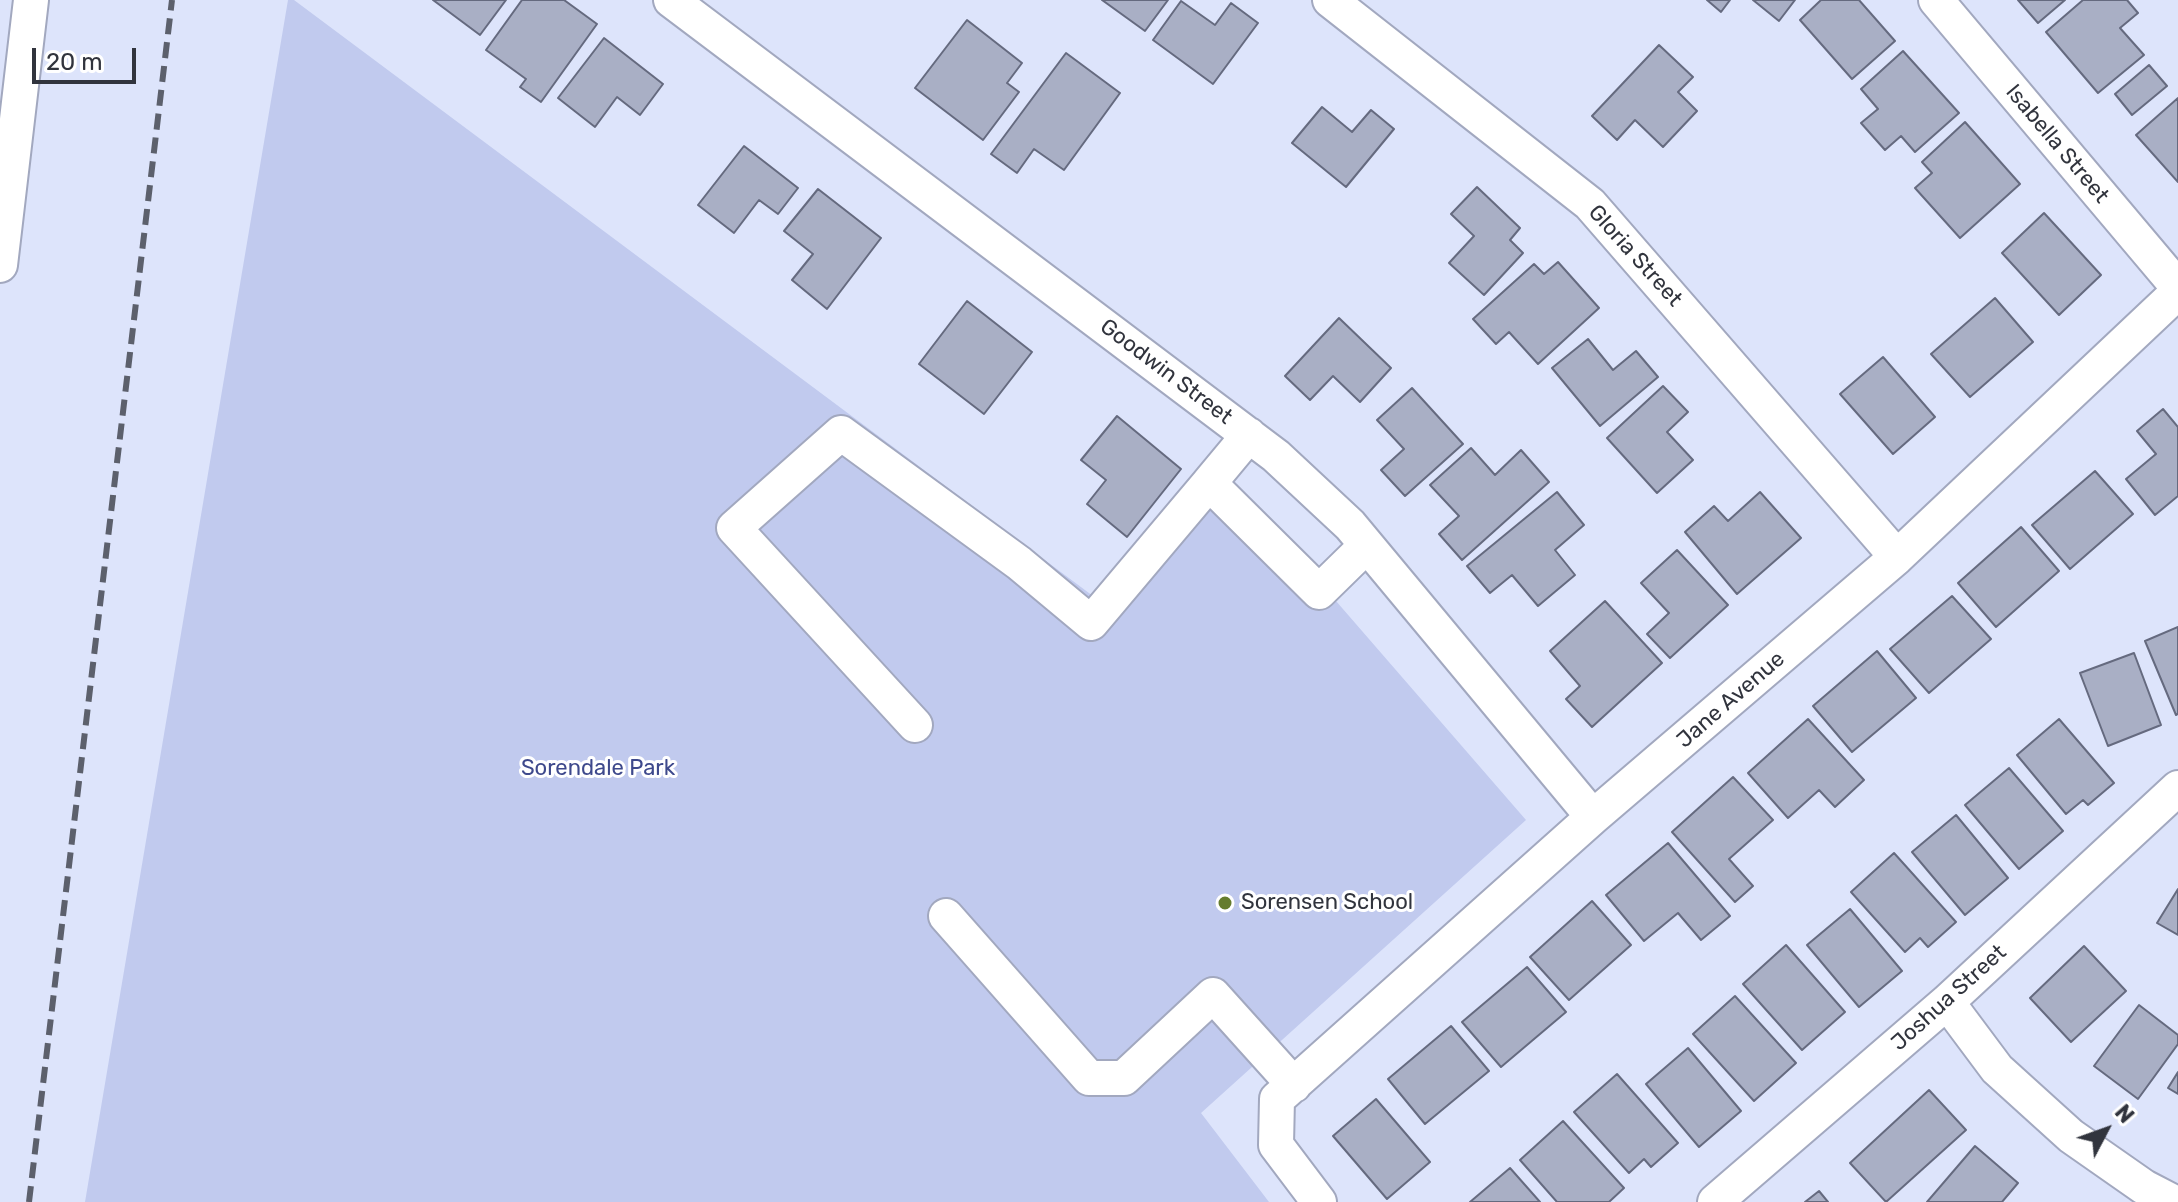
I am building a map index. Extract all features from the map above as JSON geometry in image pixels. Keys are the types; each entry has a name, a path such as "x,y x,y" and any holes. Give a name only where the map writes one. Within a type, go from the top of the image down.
{"street":[{"path":"0,265 31,0"},
{"name":"Goodwin Street","path":"671,0 1287,466 1350,525 1593,817"},
{"name":"Gloria Street","path":"1330,0 1590,204 1897,557"},
{"name":"Isabella Street","path":"1936,0 2178,290"},
{"name":"Jane Avenue","path":"1285,1092 1593,817 1897,557 2178,290"},
{"path":"915,725 734,528 841,433 1019,563 1091,623 1249,435"},
{"path":"1209,483 1319,592 1366,546"},
{"name":"Joshua Street","path":"1715,1202 1947,1002 2178,788"},
{"path":"946,916 1089,1078 1124,1078 1213,995 1285,1092 1276,1145 1319,1202"},
{"path":"1947,1002 1997,1069 2071,1136 2144,1187 2173,1202"}],"green space":[{"name":"Sorendale Park","path":"288,0 294,0 1097,599 1202,478 1277,533 1526,820 1201,1113 1269,1202 85,1202"}],"building":[{"path":"433,0 506,0 480,35"},
{"path":"522,0 564,0 597,24 541,102 520,87 526,79 486,50"},
{"path":"1102,0 1168,0 1145,31"},
{"path":"1707,0 1730,0 1721,12"},
{"path":"1753,0 1795,0 1779,21"},
{"path":"1821,0 1859,0 1895,41 1852,79 1800,20"},
{"path":"2018,0 2065,0 2038,23"},
{"path":"2083,0 2127,0 2138,13 2120,28 2144,55 2098,93 2046,32"},
{"path":"1181,1 1215,25 1231,3 1258,23 1213,84 1153,40"},
{"path":"967,20 1022,63 1007,83 1019,92 983,140 915,88"},
{"path":"604,38 663,84 640,115 617,97 595,127 558,98"},
{"path":"1659,45 1693,77 1678,92 1697,111 1663,147 1635,120 1617,140 1592,116"},
{"path":"1903,51 1959,113 1915,152 1901,136 1885,150 1861,123 1878,109 1861,89"},
{"path":"1066,53 1120,93 1064,170 1034,149 1017,173 991,154"},
{"path":"2149,65 2167,86 2132,115 2115,94"},
{"path":"2178,98 2178,182 2136,135"},
{"path":"1322,107 1352,132 1371,110 1394,129 1346,187 1292,143"},
{"path":"1965,122 2020,184 1960,238 1915,188 1932,173 1922,162"},
{"path":"744,146 798,188 778,214 759,200 734,233 698,205"},
{"path":"1477,187 1520,228 1510,240 1523,253 1484,295 1449,263 1474,236 1451,214"},
{"path":"818,189 881,238 827,309 792,280 813,254 784,231"},
{"path":"2044,213 2101,275 2059,315 2002,253"},
{"path":"1558,262 1599,308 1538,364 1509,332 1496,344 1473,319 1534,264 1544,274"},
{"path":"1995,298 2033,342 1970,397 1931,354"},
{"path":"967,301 1032,352 984,414 919,364"},
{"path":"1339,318 1391,368 1360,402 1333,376 1310,400 1285,376"},
{"path":"1588,339 1613,370 1636,351 1658,377 1600,426 1552,368"},
{"path":"1883,357 1935,417 1893,454 1840,394"},
{"path":"1663,386 1688,412 1667,432 1693,460 1657,493 1607,438"},
{"path":"1412,388 1463,444 1405,496 1381,470 1404,449 1377,420"},
{"path":"2163,409 2178,427 2178,496 2155,515 2126,479 2156,454 2137,431"},
{"path":"1117,416 1181,469 1127,537 1087,504 1106,480 1081,460"},
{"path":"1471,448 1495,475 1521,450 1549,482 1462,560 1439,534 1459,516 1430,485"},
{"path":"2095,471 2133,514 2070,569 2032,525"},
{"path":"1557,492 1584,525 1555,550 1575,575 1538,606 1512,575 1490,593 1467,566"},
{"path":"1760,492 1801,538 1737,594 1685,532 1714,506 1728,521"},
{"path":"2021,527 2059,571 1996,627 1958,583"},
{"path":"1677,550 1728,605 1670,658 1647,634 1669,613 1641,583"},
{"path":"1952,596 1991,639 1929,693 1890,649"},
{"path":"1605,601 1662,663 1592,727 1566,699 1580,686 1550,651"},
{"path":"2178,627 2178,714 2176,715 2145,641"},
{"path":"1877,651 1916,698 1852,752 1813,706"},
{"path":"2134,653 2161,725 2108,746 2080,673"},
{"path":"1808,719 1864,780 1835,807 1819,790 1788,818 1748,773"},
{"path":"2059,719 2114,783 2088,805 2083,800 2066,814 2017,755"},
{"path":"2009,768 2063,831 2019,869 1965,805"},
{"path":"1733,777 1773,820 1729,859 1753,886 1735,902 1672,832"},
{"path":"1956,815 2008,878 1965,915 1912,852"},
{"path":"1668,843 1730,916 1701,940 1678,913 1644,941 1606,895"},
{"path":"1894,853 1956,922 1928,947 1920,938 1905,952 1851,892"},
{"path":"2178,889 2178,935 2157,923"},
{"path":"1592,901 1631,945 1569,1000 1530,957"},
{"path":"1850,909 1902,971 1859,1007 1807,945"},
{"path":"1786,945 1845,1012 1802,1050 1743,984"},
{"path":"2084,946 2126,991 2071,1042 2030,998"},
{"path":"1527,967 1566,1012 1501,1067 1462,1022"},
{"path":"1735,996 1796,1063 1754,1101 1693,1034"},
{"path":"2139,1005 2178,1035 2178,1044 2138,1099 2094,1066"},
{"path":"1451,1026 1489,1071 1425,1124 1388,1079"},
{"path":"1688,1048 1741,1111 1699,1147 1646,1084"},
{"path":"2178,1072 2178,1094 2168,1088"},
{"path":"1617,1074 1678,1143 1651,1167 1644,1159 1629,1173 1574,1112"},
{"path":"1929,1090 1966,1130 1886,1202 1850,1163"},
{"path":"1376,1099 1430,1162 1387,1199 1333,1136"},
{"path":"1563,1121 1624,1188 1609,1202 1557,1202 1520,1160"},
{"path":"1975,1146 2018,1183 2002,1202 1927,1202"},
{"path":"1510,1168 1540,1202 1470,1202"},
{"path":"1819,1191 1828,1202 1805,1202"}],"railway":[{"path":"29,1202 172,0"}],"place":[{"name":"Sorensen School","path":"1225,903"}]}
